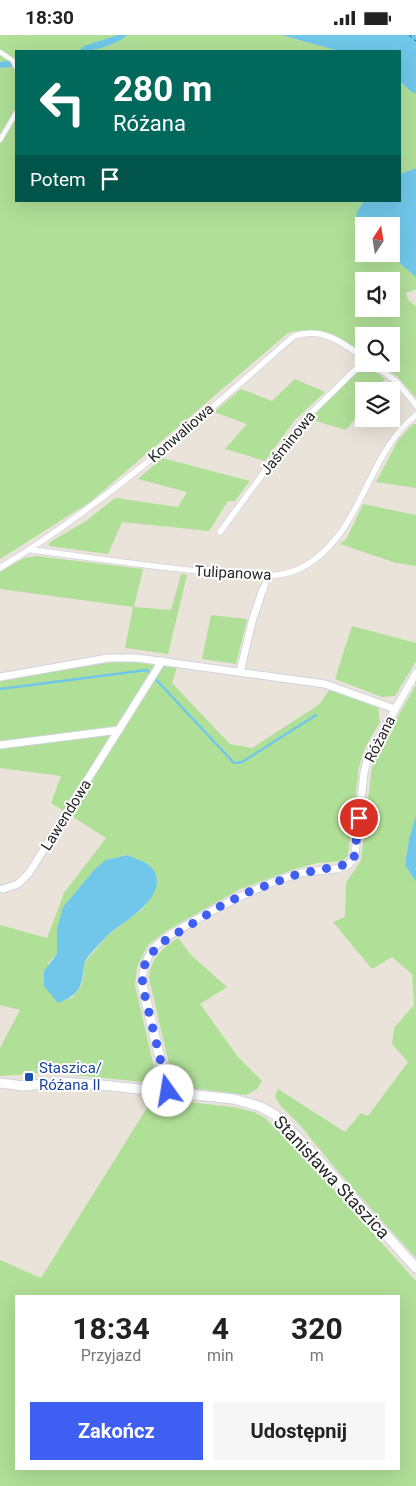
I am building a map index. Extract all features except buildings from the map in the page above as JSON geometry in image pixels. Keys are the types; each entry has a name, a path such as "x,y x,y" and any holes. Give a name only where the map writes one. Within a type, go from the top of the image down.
{"street":[{"path":"0,52 12,60 15,64"},
{"path":"0,140 15,115"},
{"name":"Konwaliowa","path":"0,568 32,550 104,499 294,336 313,331 325,334 355,353"},
{"name":"Jaśminowa","path":"220,532 299,425 355,368"},
{"path":"385,372 407,391 416,405"},
{"name":"Tulipanowa","path":"32,550 199,572 268,575 287,573 302,567 332,543 346,525 376,467 401,429 416,415"},
{"path":"240,672 253,618 268,575"},
{"path":"0,677 121,657 325,684 395,709"},
{"name":"Lawendowa","path":"3,889 18,884 29,873 162,661"},
{"name":"Różana","path":"168,1091 142,984 147,958 170,935 244,894 298,874 344,866 352,862 356,852 366,763 371,750 416,673"},
{"path":"0,745 118,730"},
{"name":"Stanisława Staszica","path":"0,1083 24,1086 74,1082 240,1100 257,1105 270,1112 308,1148 416,1268"}],"green space":[{"path":"0,35 281,35 335,50 15,50 15,202 363,202 357,212 358,217 355,217 355,263 400,263 416,277 416,289 406,293 408,300 416,306 416,398 397,376 391,372 400,372 400,327 355,327 355,348 336,336 320,331 311,330 288,333 90,502 0,559"},
{"path":"401,82 416,94 416,168 401,174"},
{"path":"357,372 375,372 385,379 383,382 355,382 355,419 346,430 309,419"},
{"path":"295,379 325,392 294,421 265,461 225,449 247,424 214,412 241,389 272,401"},
{"path":"413,424 416,424 416,488 376,482 398,441"},
{"path":"162,458 250,481 235,501 228,501 209,531 122,522 108,554 49,546 50,542 86,521 115,498 178,507 187,492 138,479"},
{"path":"363,504 416,515 416,566 396,563 340,544 347,538"},
{"path":"36,556 143,569 134,607 171,610 181,574 187,575 168,654 125,648 133,607 0,589 0,572 24,558"},
{"path":"211,615 247,619 236,664 202,659"},
{"path":"352,626 416,643 416,661 395,696 382,697 335,679"},
{"path":"121,661 177,667 172,683 230,744 252,748 320,704 329,690 378,707 380,722 365,748 359,767 348,856 342,861 317,863 295,869 240,889 166,931 148,945 137,967 135,985 156,1076 154,1079 144,1082 56,1072 0,1076 0,1048 20,1010 0,1005 0,925 47,938 64,893 106,838 51,803 61,776 0,768 0,681 20,676","holes":["127,855 148,864 156,885 150,899 141,910 107,936 85,962 82,984 73,997 58,1003 48,963 57,954 106,860"]},
{"path":"416,685 416,815 409,839 405,865 416,882 416,1258 342,1176 300,1125 283,1108 275,1096 278,1089 345,1132 361,1113 368,1116 408,1062 392,1044 394,1028 414,1005 412,974 392,957 372,969 333,922 345,917 346,883 361,860 374,758"},
{"path":"178,938 190,954 227,987 200,1004 238,1057 262,1081 257,1089 246,1095 174,1086 149,978 152,965 158,955"},
{"path":"153,1098 233,1107 254,1112 265,1118 302,1154 416,1281 416,1486 0,1486 0,1260 41,1278"}],"water":[{"path":"281,35 416,35 416,94 401,82 401,50 335,50"},
{"path":"416,168 416,277 400,263 400,217 356,217 363,202 401,202 401,174"},
{"path":"416,815 416,882 405,865 409,839"},
{"path":"127,855 142,861 152,868 157,881 155,890 142,908 108,935 92,952 85,961 79,989 69,998 58,1003 44,986 44,971 57,954 57,929 63,907 96,868 106,860"}],"waterway":[{"path":"84,50 92,46 113,41 123,35"},
{"path":"0,65 15,63"},
{"path":"0,689 147,670 234,763 242,762 316,715"}],"ferry route":[{"path":"409,35 416,41"}],"place":[{"name":"Staszica/ Różana II","path":"29,1077"}],"route":[{"path":"168,1091 142,984 147,958 170,935 244,894 298,874 349,864 354,858 359,818"}]}
